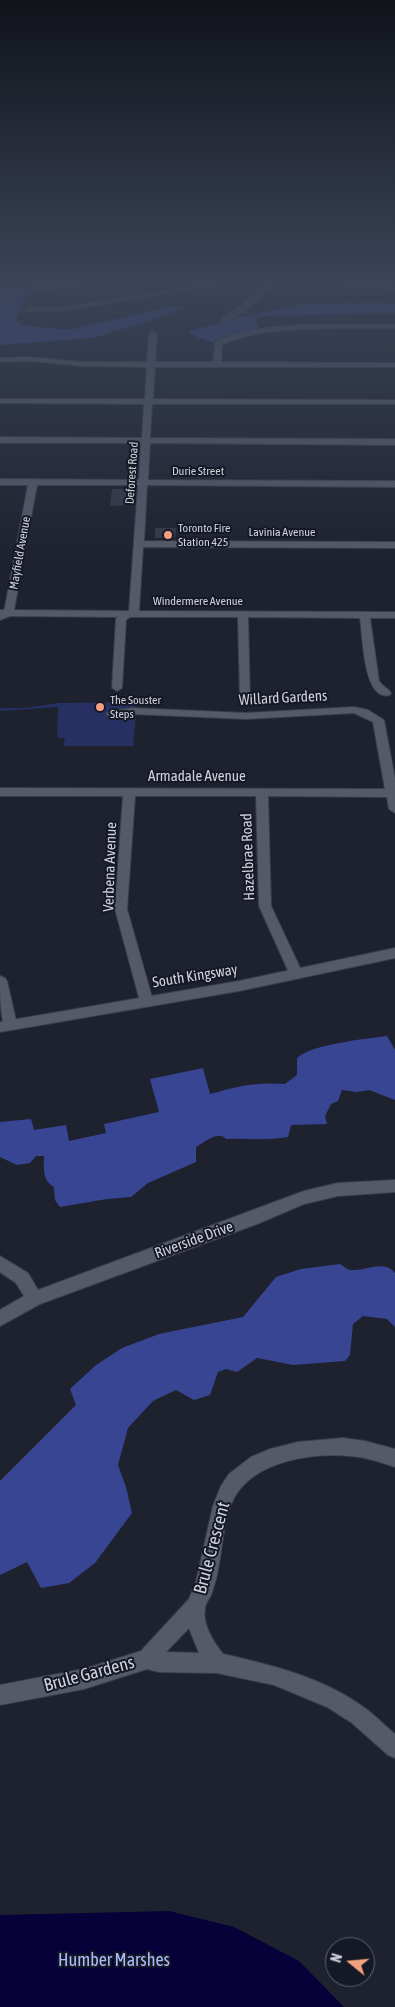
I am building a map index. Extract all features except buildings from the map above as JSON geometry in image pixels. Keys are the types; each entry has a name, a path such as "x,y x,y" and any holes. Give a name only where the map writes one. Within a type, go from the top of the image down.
{"street":[{"name":"Deforest Road","path":"117,688 121,619 131,614 139,544 150,377"},
{"path":"0,401 395,402"},
{"path":"0,440 395,442"},
{"name":"Durie Street","path":"0,482 395,484"},
{"name":"Mayfield Avenue","path":"3,615 33,482"},
{"name":"Lavinia Avenue","path":"139,544 395,545"},
{"path":"243,614 245,700"},
{"name":"Windermere Avenue","path":"3,615 395,615"},
{"path":"365,615 374,681 378,689 386,693"},
{"name":"Willard Gardens","path":"112,714 132,711 246,716 335,710 364,712 378,720 394,793 395,809"},
{"name":"Armadale Avenue","path":"0,792 394,793"},
{"name":"Verbena Avenue","path":"129,792 121,909 146,1001"},
{"name":"Hazelbrae Road","path":"262,792 265,906 296,974"},
{"name":"South Kingsway","path":"5,1026 239,986 395,953"},
{"path":"0,981 5,1026"},
{"name":"Riverside Drive","path":"0,1319 34,1299 251,1219 284,1202 334,1189 395,1186"},
{"path":"0,1263 22,1278 34,1299"},
{"name":"Brule Crescent","path":"147,1659 195,1608 206,1582 222,1505 231,1487 249,1468 271,1456 321,1448 345,1447 369,1450 395,1458"},
{"name":"Brule Crescent","path":"195,1608 199,1634 206,1649 217,1663"},
{"name":"Brule Gardens","path":"0,1695 84,1679 147,1659 159,1662 217,1663 274,1675 334,1700 359,1716 395,1748"}],"shaded area":[{"path":"137,702 133,746 63,746 65,738 57,738 58,707 0,711 0,708 25,708 59,703"},
{"path":"387,1036 395,1050 395,1100 369,1090 357,1092 342,1090 338,1101 331,1104 325,1116 327,1124 291,1125 288,1137 280,1138 226,1139 215,1136 196,1147 196,1162 148,1183 131,1197 60,1207 55,1200 54,1187 47,1181 44,1169 44,1156 36,1156 30,1163 17,1165 0,1157 0,1122 31,1119 34,1130 66,1125 69,1141 106,1133 104,1124 159,1112 150,1079 203,1068 210,1094 247,1085 285,1084 297,1075 297,1058 304,1053 340,1043"},
{"path":"340,1264 351,1270 380,1266 391,1269 395,1273 395,1327 387,1319 363,1316 353,1324 350,1355 345,1361 293,1365 257,1358 237,1372 226,1369 218,1372 210,1395 194,1400 176,1390 153,1401 128,1428 118,1465 126,1487 132,1513 95,1563 69,1583 41,1588 27,1562 0,1575 0,1481 76,1405 70,1389 96,1365 122,1348 159,1334 243,1317 276,1277 301,1269"},
{"name":"Humber Marshes","path":"169,1911 234,1927 299,1961 344,2007 0,2007 0,1915"}],"place":[{"name":"Toronto Fire Station 425","path":"168,535"},
{"name":"The Souster Steps","path":"100,707"}]}
